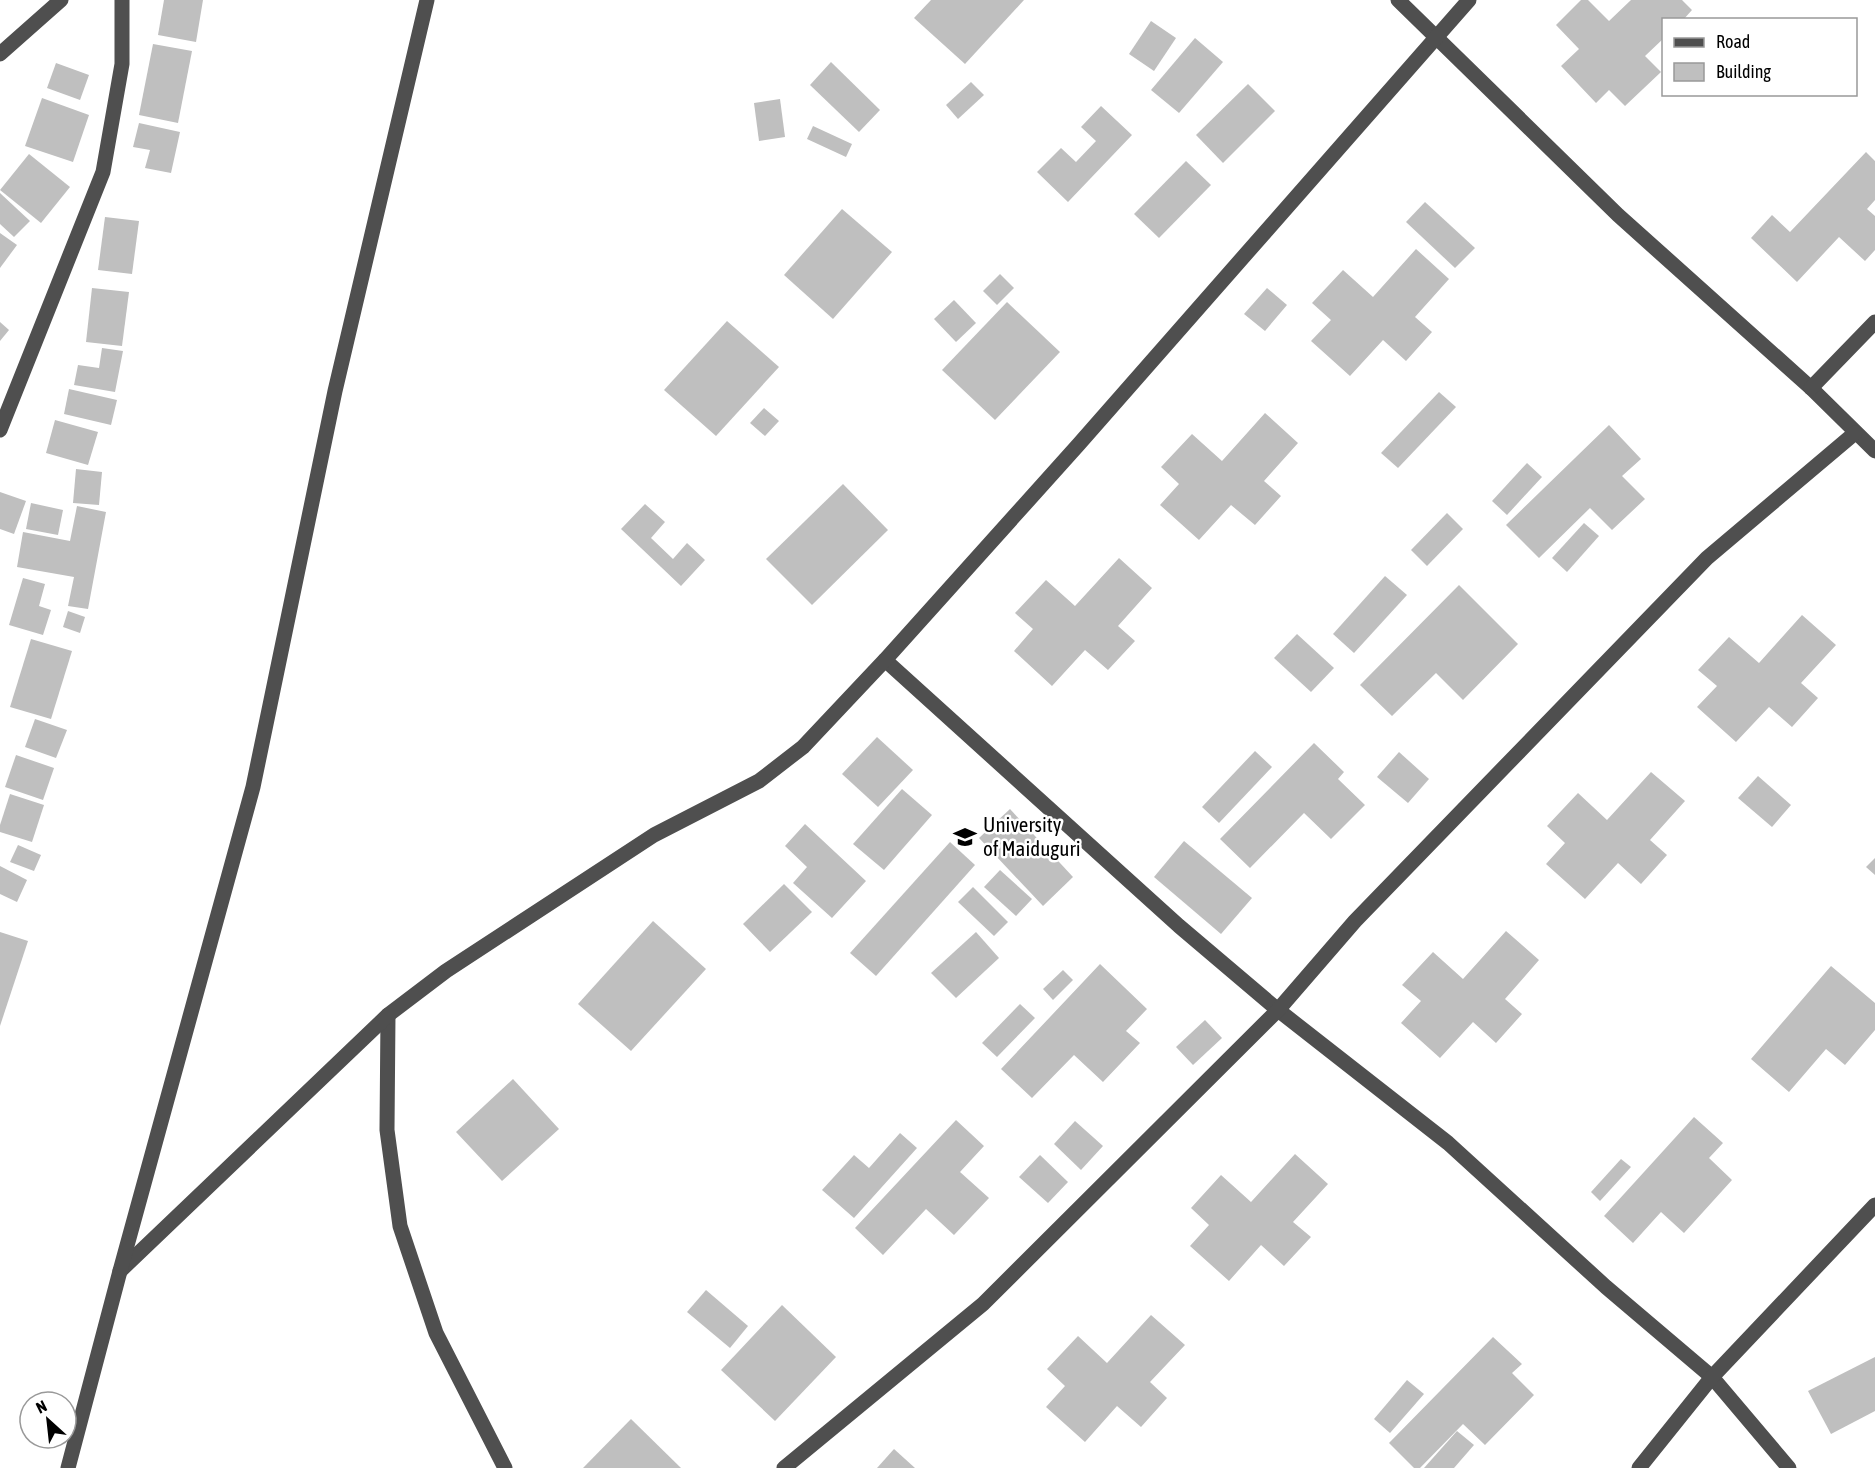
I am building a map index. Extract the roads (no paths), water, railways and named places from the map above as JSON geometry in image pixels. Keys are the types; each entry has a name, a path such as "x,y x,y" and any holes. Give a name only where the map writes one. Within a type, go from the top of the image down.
{"street":[{"path":"0,54 61,0"},
{"path":"0,430 103,172 122,64 122,0"},
{"path":"68,1468 253,787 335,391 427,0"},
{"path":"1398,0 1618,215 1811,388 1875,451"},
{"path":"120,1271 387,1015 446,971 654,835 759,781 803,747 885,660 1079,444 1469,0"},
{"path":"1811,388 1875,322"},
{"path":"784,1468 982,1304 1278,1010 1355,921 1707,558 1855,432"},
{"path":"885,660 1179,926 1278,1010 1448,1143 1606,1287 1712,1377 1789,1468"},
{"path":"387,1015 387,1130 400,1226 436,1333 505,1468"},
{"path":"1639,1468 1712,1377 1875,1205"}],"place":[{"name":"University of Maiduguri","path":"965,837"}]}
